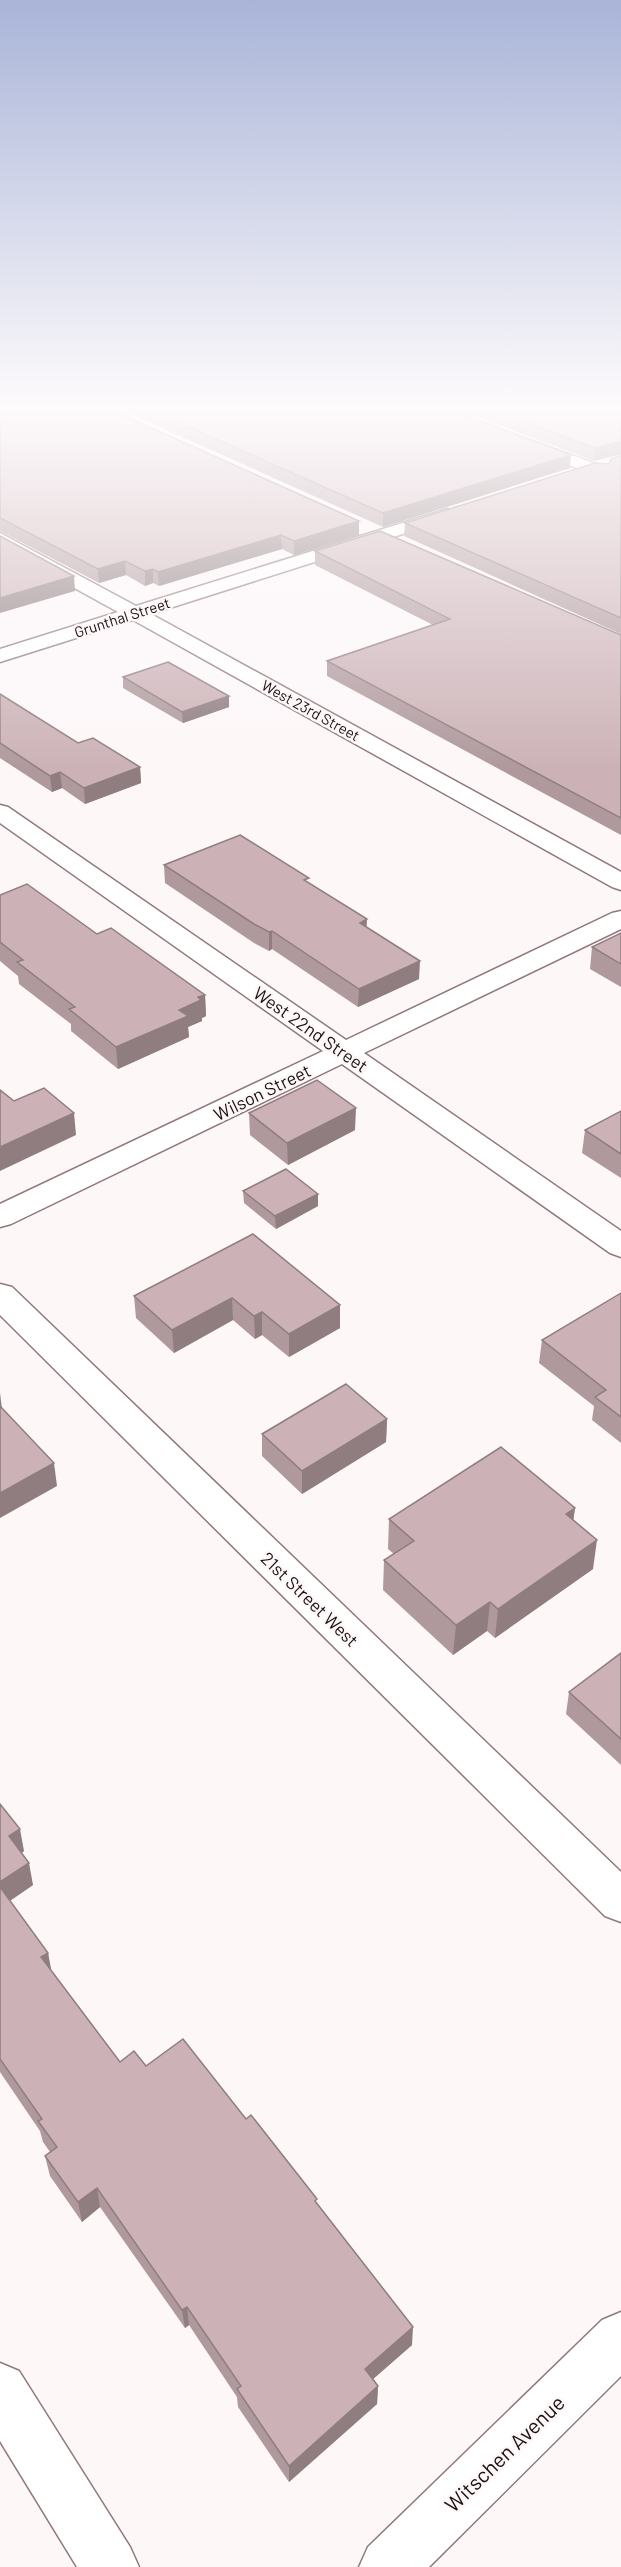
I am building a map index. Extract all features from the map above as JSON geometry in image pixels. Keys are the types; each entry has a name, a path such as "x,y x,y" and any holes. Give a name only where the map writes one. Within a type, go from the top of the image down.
{"street":[{"path":"370,531 400,544"},
{"name":"Grunthal Street","path":"0,656 394,531"},
{"name":"West 23rd Street","path":"0,539 621,882"},
{"name":"West 22nd Street","path":"0,812 621,1246"},
{"name":"Wilson Street","path":"0,1217 621,919"},
{"name":"21st Street West","path":"0,1295 621,1902"},
{"name":"Witschen Avenue","path":"388,2567 621,2339"},
{"path":"0,2390 110,2567"}],"building":[{"path":"25,531 327,531 294,541 281,535 158,572 153,569 145,571 125,561 98,569"},
{"path":"380,531 621,635 621,818 327,661 450,619 315,551"},
{"path":"423,531 621,531 621,618"},
{"path":"0,536 74,576 0,598"},
{"path":"168,662 229,696 182,712 123,677"},
{"path":"0,694 78,743 93,738 140,767 84,788 60,772 50,776 0,743"},
{"path":"240,835 309,878 304,880 367,919 360,923 420,961 359,989 272,931 269,932 254,924 164,865"},
{"path":"27,884 97,934 111,928 205,995 198,997 201,1000 179,1010 188,1016 116,1047 69,1009 75,1007 17,962 23,960 0,942 0,895"},
{"path":"621,933 621,964 592,947"},
{"path":"317,1080 356,1108 287,1143 249,1113"},
{"path":"44,1088 74,1113 0,1147 0,1090 14,1101"},
{"path":"621,1111 621,1154 585,1130"},
{"path":"286,1169 318,1194 275,1216 243,1191"},
{"path":"253,1234 340,1305 289,1334 262,1312 254,1316 232,1298 172,1330 134,1296"},
{"path":"621,1293 621,1417 595,1397 606,1390 542,1340"},
{"path":"346,1384 387,1419 302,1471 262,1434"},
{"path":"0,1406 54,1463 0,1493"},
{"path":"501,1447 575,1508 566,1514 597,1540 498,1609 490,1602 456,1625 384,1560 414,1541 389,1519"},
{"path":"621,1653 621,1739 569,1692"},
{"path":"0,1804 20,1829 9,1836 29,1863 0,1882"},
{"path":"0,1887 48,1953 41,1957 120,2062 134,2051 146,2066 183,2039 246,2119 251,2115 413,2327 365,2369 378,2386 289,2466 237,2389 241,2386 187,2307 182,2310 97,2188 78,2202 45,2156 57,2147 38,2121 42,2119 0,2059"}]}
